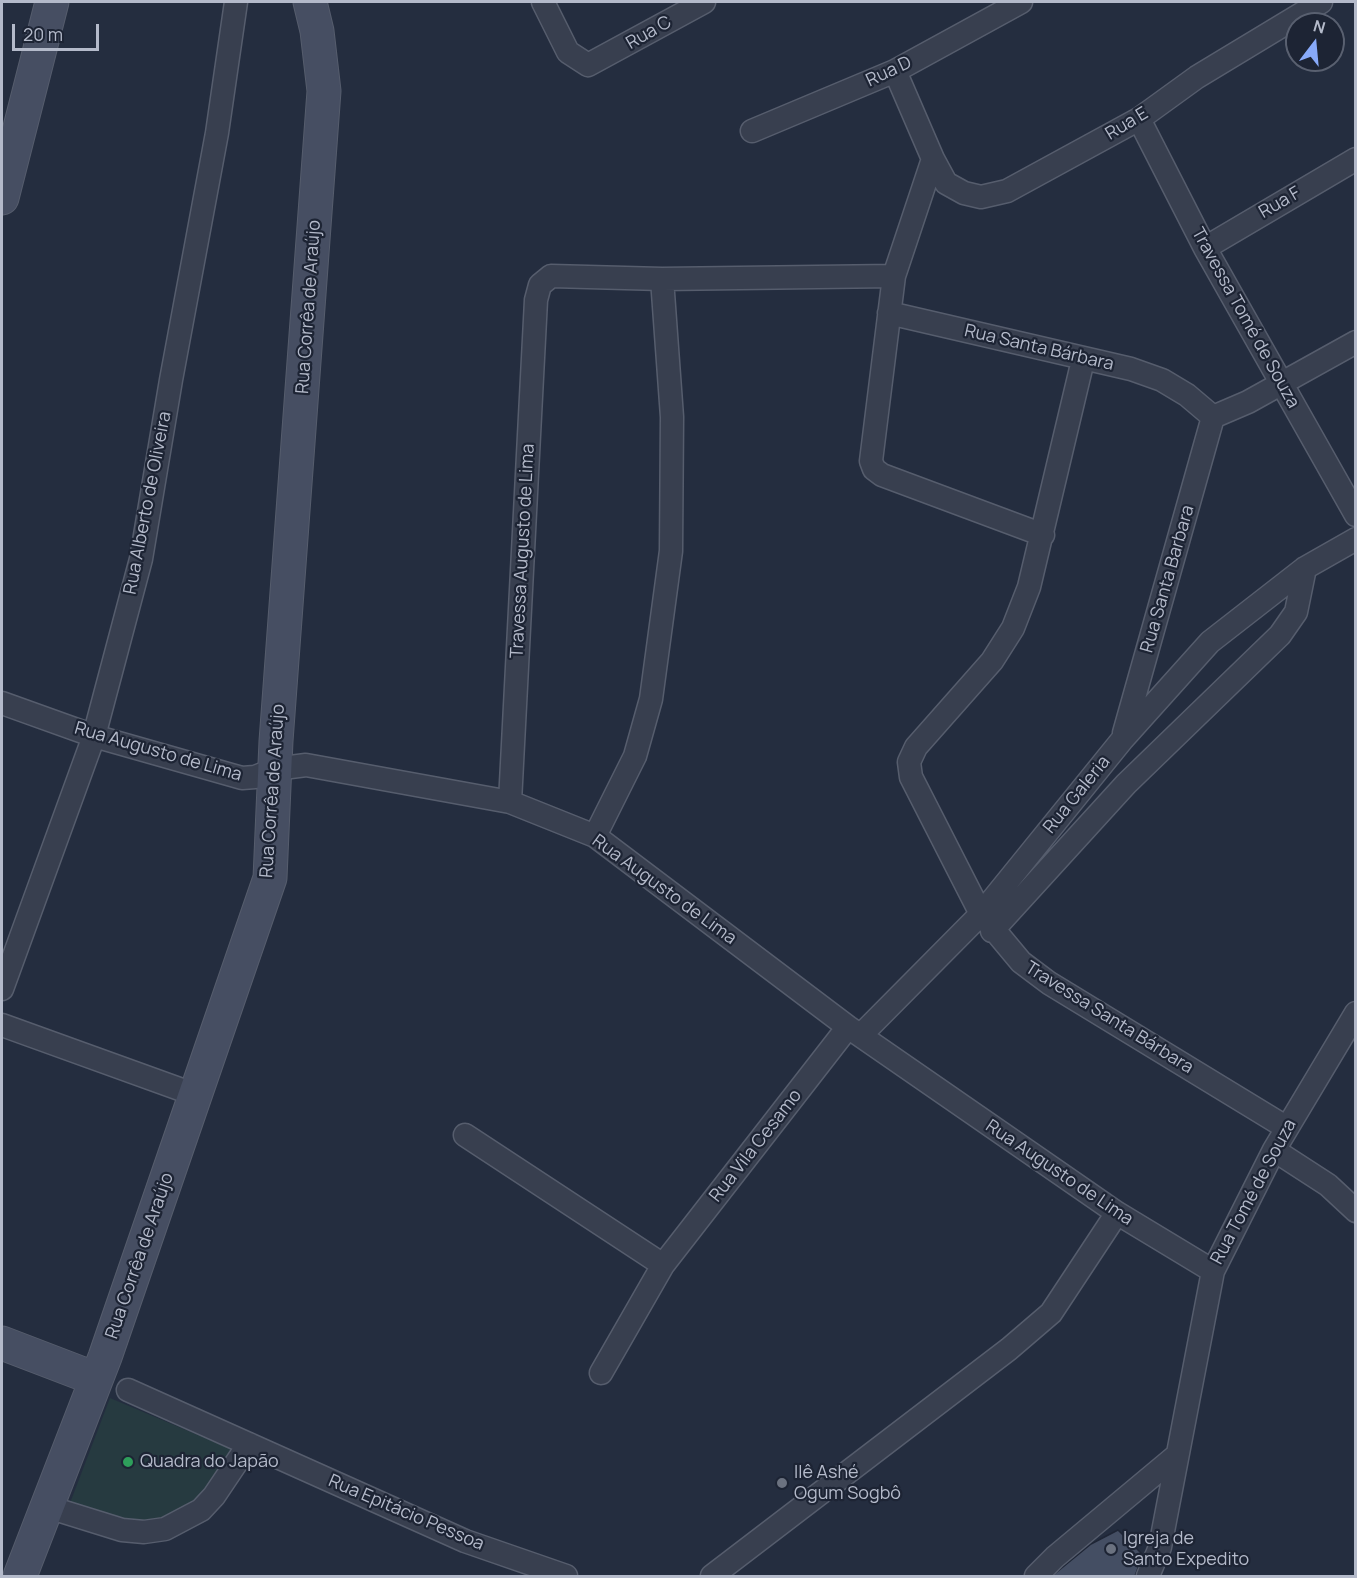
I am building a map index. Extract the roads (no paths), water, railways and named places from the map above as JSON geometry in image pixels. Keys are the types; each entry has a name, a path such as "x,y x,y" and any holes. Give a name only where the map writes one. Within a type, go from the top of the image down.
{"street":[{"path":"4,179 52,2"},
{"name":"Rua Alberto de Oliveira","path":"2,989 93,736 141,559 171,380 217,133 236,2"},
{"name":"Rua Corrêa de Araújo","path":"20,1576 96,1378 270,878 275,769 324,91 317,31 310,2"},
{"name":"Rua C","path":"543,2 568,52 582,63 594,64 704,2"},
{"name":"Rua D","path":"752,131 895,71 1021,2"},
{"name":"Rua E","path":"933,159 946,183 964,193 981,197 1007,191 1139,119 1197,77 1321,2"},
{"path":"895,71 933,159 894,276 871,460 874,469 882,475 1043,535"},
{"name":"Travessa Tomé de Souza","path":"1139,119 1205,248 1356,515"},
{"name":"Rua F","path":"1205,248 1356,159"},
{"name":"Travessa Augusto de Lima","path":"510,802 536,300 540,285 551,276 662,279"},
{"path":"595,836 635,756 651,699 667,585 671,551 672,417 662,279 894,276"},
{"name":"Rua Santa Bárbara","path":"890,313 1083,360 1131,369 1162,380 1187,395 1213,417"},
{"path":"1213,417 1281,384 1356,342"},
{"name":"Travessa Santa Bárbara","path":"1083,360 1043,535 1029,587 1013,628 992,661 916,747 909,762 911,777 986,922 1021,962 1048,983 1287,1128"},
{"name":"Rua Santa Barbara","path":"1122,740 1213,417"},
{"name":"Rua Galeria","path":"986,922 1122,740 1210,642 1305,568 1356,539"},
{"name":"Rua Galeria","path":"855,1031 986,922 1280,636 1296,612 1305,568"},
{"name":"Rua Augusto de Lima","path":"2,703 93,736 242,778 255,777 275,769 306,765 510,802 595,836 855,1031 1117,1213 1213,1271"},
{"name":"Rua Tomé de Souza","path":"1148,1576 1160,1547 1213,1271 1274,1150 1356,1013"},
{"path":"2,1025 196,1095"},
{"name":"Rua Vila Cesamo","path":"601,1373 663,1265 855,1031"},
{"path":"465,1135 663,1265"},
{"path":"1274,1150 1328,1185 1356,1211"},
{"path":"712,1576 1009,1349 1052,1313 1117,1213"},
{"path":"2,1343 96,1378"},
{"name":"Rua Epitácio Pessoa","path":"128,1390 465,1541 566,1576"},
{"path":"48,1507 123,1530 144,1532 165,1529 201,1510 214,1496 249,1444"},
{"path":"1036,1576 1054,1557 1176,1456"}],"place":[{"name":"Quadra do Japão","path":"128,1462"},
{"name":"Ilê Ashé Ogum Sogbô","path":"782,1483"},
{"name":"Igreja de Santo Expedito","path":"1111,1549"}]}
